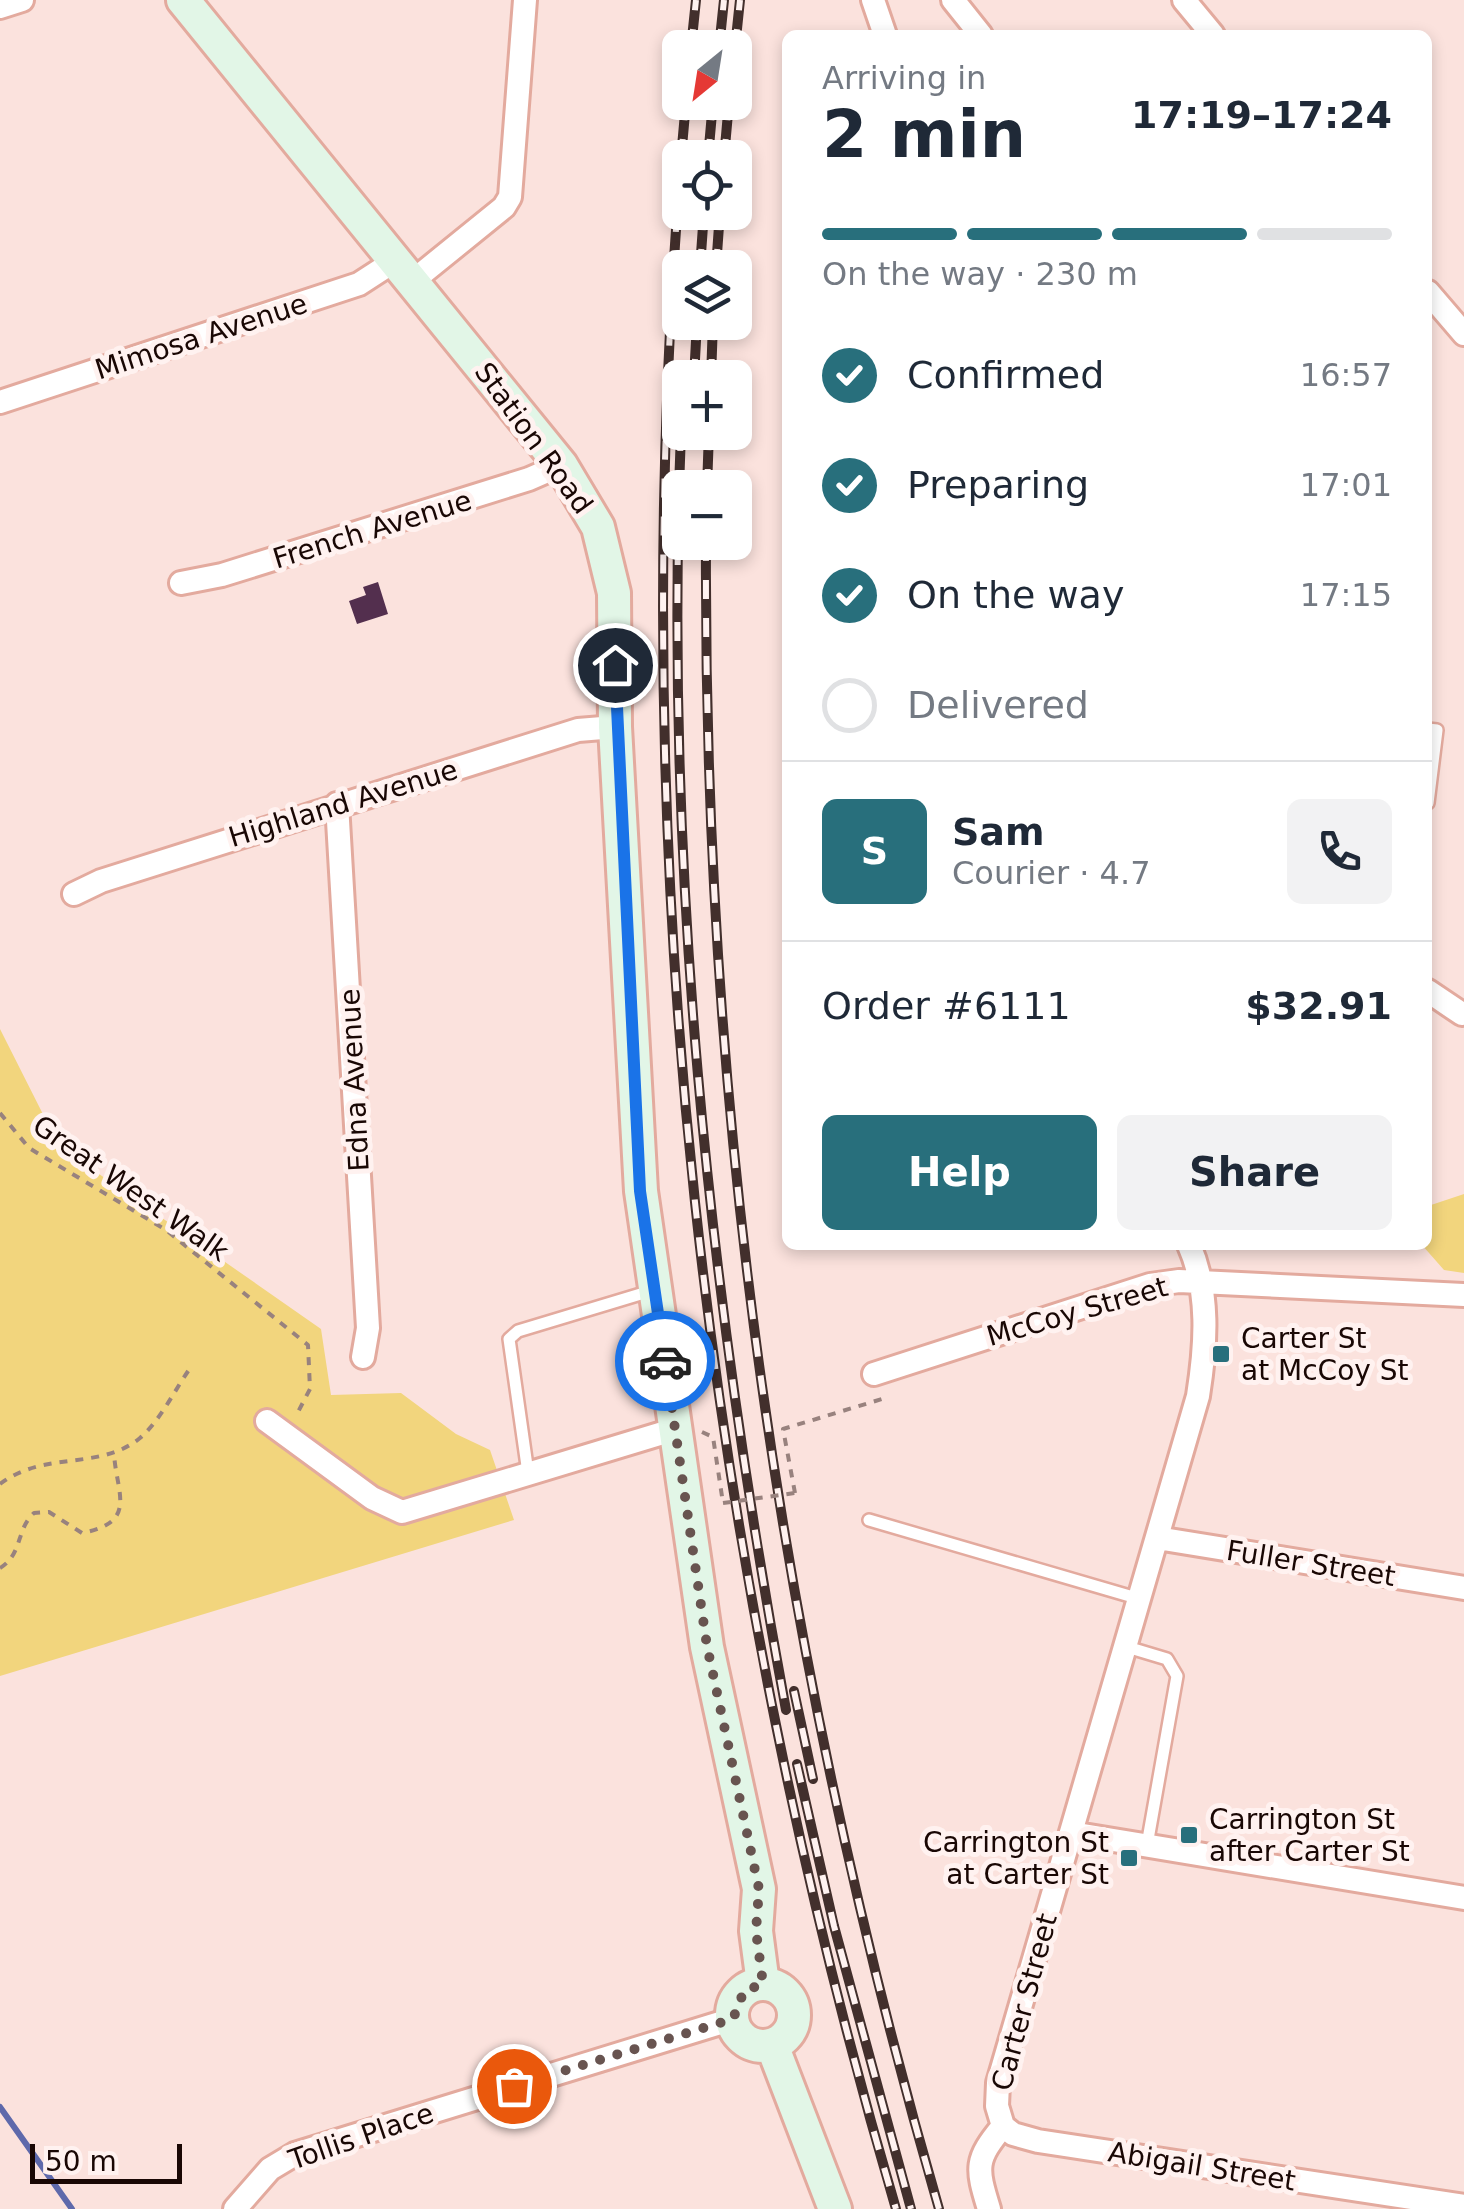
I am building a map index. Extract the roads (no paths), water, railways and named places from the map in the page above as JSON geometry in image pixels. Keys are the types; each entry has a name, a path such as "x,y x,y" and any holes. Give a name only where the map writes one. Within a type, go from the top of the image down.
{"main road":[{"name":"Station Road","path":"183,0 561,465 583,496 606,552 614,594 615,727 640,1191 707,1646 759,1889 756,1931 763,1984"},
{"path":"763,1984 782,1990 793,2008 792,2028 772,2044 749,2042 733,2019 744,1991 763,1984"},
{"path":"772,2044 835,2209"}],"street":[{"path":"0,7 22,0"},
{"name":"Mimosa Avenue","path":"0,402 405,270 504,207 510,197 525,0"},
{"path":"953,0 977,30"},
{"path":"1184,0 1209,30"},
{"path":"877,1 884,30"},
{"path":"1432,297 1464,334"},
{"name":"French Avenue","path":"181,584 529,480 561,465"},
{"name":"Highland Avenue","path":"74,894 101,881 337,804 578,730 615,727"},
{"name":"Edna Avenue","path":"337,804 366,1288 363,1356"},
{"path":"1432,994 1463,1015"},
{"name":"Carter Street","path":"1003,2126 997,2106 998,2083 1198,1396 1206,1338 1201,1280 1191,1250"},
{"name":"McCoy Street","path":"874,1374 1150,1285 1201,1280 1464,1295"},
{"path":"276,1428 372,1498 402,1512 676,1429"},
{"name":"Fuller Street","path":"1157,1538 1464,1588"},
{"path":"1071,1833 1464,1898"},
{"name":"Tollis Place","path":"235,2209 270,2169 295,2154 733,2019"},
{"path":"989,2209 978,2172 980,2159 1003,2126"},
{"name":"Abigail Street","path":"1003,2126 1013,2134 1038,2142 1464,2206"}],"lane":[{"path":"1432,729 1437,730 1432,770"},
{"path":"528,1474 508,1340 518,1330 654,1290"},
{"path":"870,1520 1140,1599"},
{"path":"1127,1648 1167,1659 1178,1676 1147,1845"}],"waterway":[{"path":"0,2107 72,2209"}],"railway":[{"path":"693,30 696,0"},
{"path":"721,30 724,0"},
{"path":"737,30 740,0"},
{"path":"683,140 684,120"},
{"path":"710,140 711,120"},
{"path":"726,140 727,120"},
{"path":"677,230 666,433 664,690 673,946 695,1202 728,1457 773,1709 829,1960 896,2209"},
{"path":"701,250 703,230"},
{"path":"717,250 719,230"},
{"path":"695,360 696,340"},
{"path":"712,340 712,360"},
{"path":"681,450 679,753 698,1074 734,1393 786,1710"},
{"path":"708,450 708,470"},
{"path":"706,560 709,756 719,967 736,1176 762,1384 795,1591 835,1797 883,2003 939,2209"},
{"path":"794,1691 813,1779"},
{"path":"797,1764 834,1926 911,2209"}],"place":[{"name":"Carter St at McCoy St","path":"1221,1354"},
{"name":"Carrington St after Carter St","path":"1189,1835"},
{"name":"Carrington St at Carter St","path":"1129,1858"}]}
